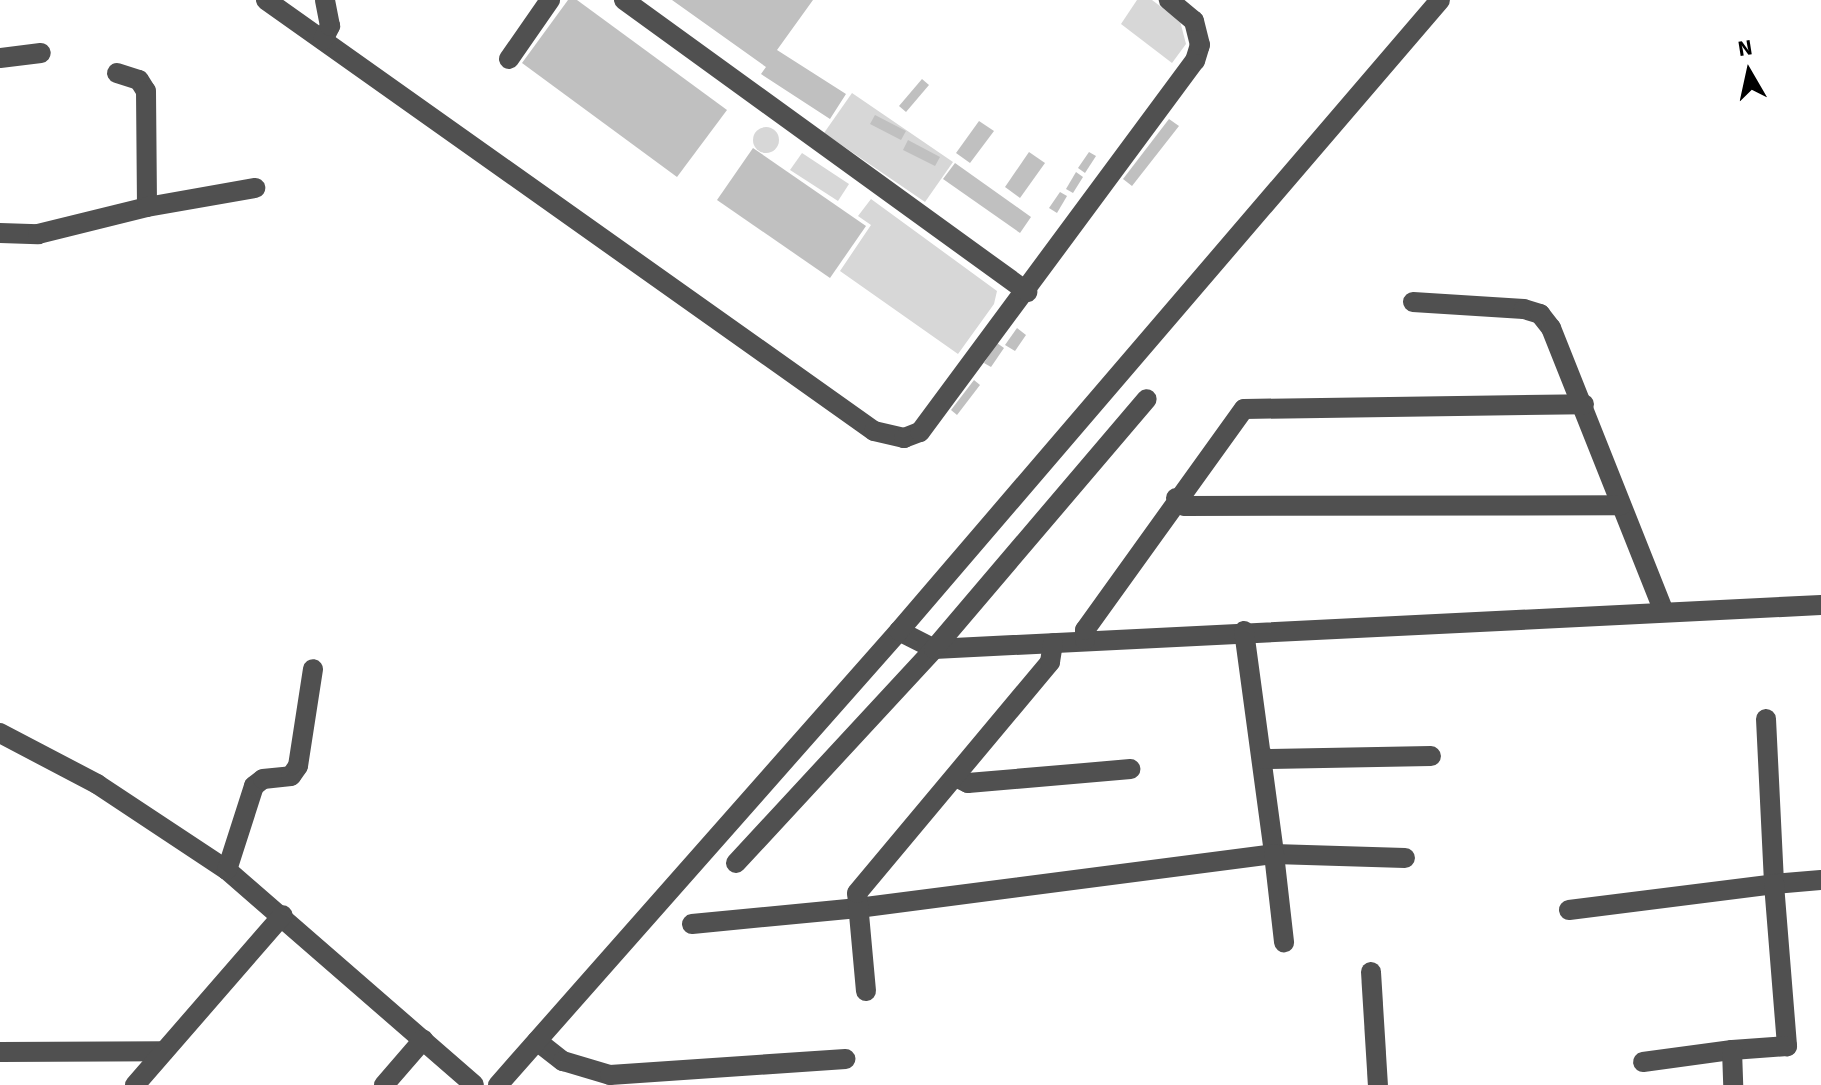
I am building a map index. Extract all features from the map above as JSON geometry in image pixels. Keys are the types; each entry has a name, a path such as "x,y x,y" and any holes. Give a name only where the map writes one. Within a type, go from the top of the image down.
{"street":[{"path":"266,0 885,438 920,432 1028,292 1195,61 1200,45 1194,21 1169,0"},
{"path":"323,40 330,26 325,0"},
{"path":"509,59 550,0"},
{"path":"624,0 1028,292"},
{"path":"498,1085 899,631 1440,0"},
{"path":"0,58 41,53"},
{"path":"117,73 139,80 146,91 147,207"},
{"path":"0,233 38,234 147,207 255,188"},
{"path":"1413,302 1540,314 1551,328 1584,404 1663,609"},
{"path":"736,863 934,649 1147,399"},
{"path":"1085,640 1085,630 1176,498 1236,415 1250,406 1584,404"},
{"path":"1176,498 1184,506 1621,505"},
{"path":"899,631 934,649 1663,609 1821,605"},
{"path":"1244,631 1264,759 1284,942"},
{"path":"866,991 857,893 1050,662 1053,643"},
{"path":"227,870 254,786 263,779 291,776 298,766 313,669"},
{"path":"1643,1062 1787,1046 1774,884 1766,719"},
{"path":"0,733 97,784 227,870 283,915 474,1085"},
{"path":"1264,759 1431,756"},
{"path":"956,777 968,783 1130,769"},
{"path":"692,924 858,908 1274,854 1405,858"},
{"path":"1569,910 1821,880"},
{"path":"135,1085 283,915"},
{"path":"1371,972 1378,1085"},
{"path":"384,1085 423,1040"},
{"path":"537,1041 563,1061 610,1075 845,1059"},
{"path":"1732,1050 1733,1085"},
{"path":"0,1052 164,1051"}],"shaded area":[{"path":"1137,0 1152,0 1180,21 1186,44 1172,63 1121,24"},
{"path":"852,93 953,162 925,202 824,133"},
{"path":"766,127 775,131 779,140 775,149 766,153 757,149 753,140 757,131"},
{"path":"802,153 849,184 838,201 790,170"},
{"path":"871,199 997,291 994,304 958,354 840,271 871,225 858,216"}],"building":[{"path":"568,0 577,0 727,110 677,177 522,63"},
{"path":"672,0 813,0 777,50 846,94 830,119 761,74 766,67"},
{"path":"922,79 929,85 906,112 899,106"},
{"path":"875,115 906,131 901,140 870,124"},
{"path":"1169,119 1179,126 1132,186 1123,179"},
{"path":"979,121 994,131 970,163 956,153"},
{"path":"908,140 940,157 935,166 903,150"},
{"path":"753,148 866,226 830,278 717,200"},
{"path":"1029,152 1045,163 1020,198 1005,187"},
{"path":"1089,152 1096,156 1085,173 1078,168"},
{"path":"955,163 1031,217 1020,233 943,179"},
{"path":"1076,172 1083,177 1073,193 1066,189"},
{"path":"1060,192 1067,196 1057,213 1049,208"},
{"path":"1017,328 1026,335 1015,351 1005,345"},
{"path":"997,343 1004,348 991,367 984,363"},
{"path":"974,380 980,385 957,415 951,410"}]}
